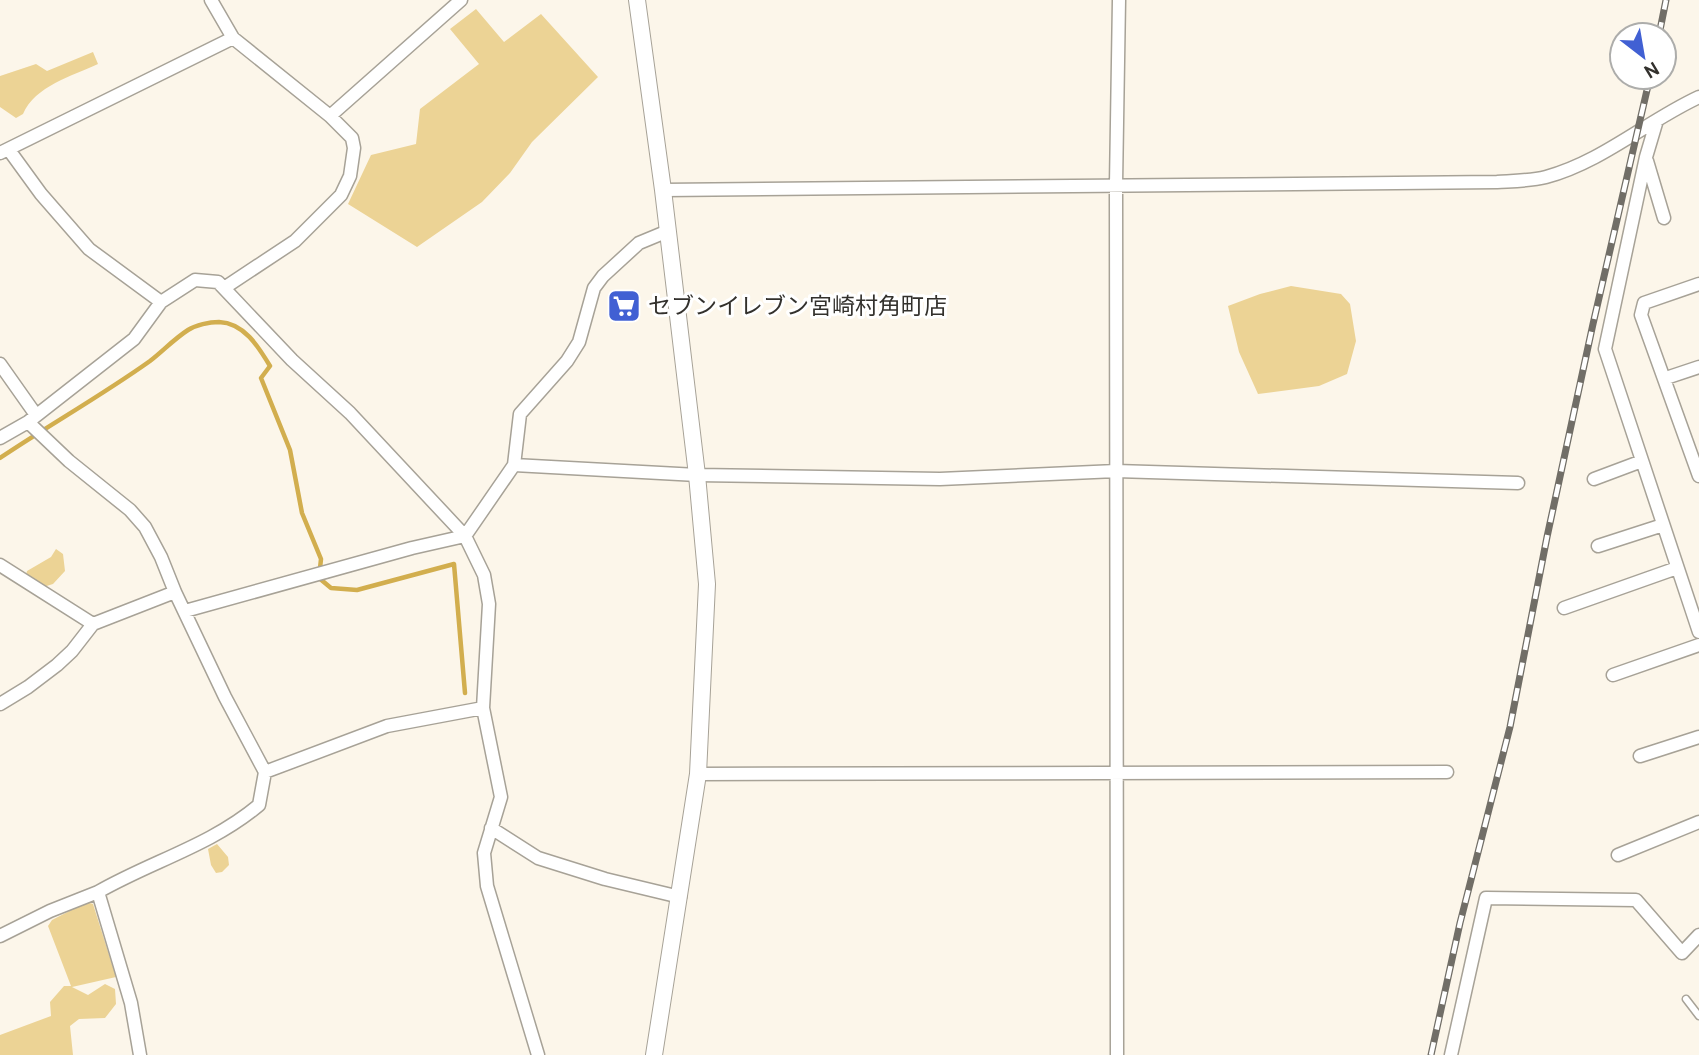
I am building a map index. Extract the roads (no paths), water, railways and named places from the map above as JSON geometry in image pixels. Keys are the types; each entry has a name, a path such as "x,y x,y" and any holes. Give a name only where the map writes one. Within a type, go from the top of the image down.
{"street":[{"path":"211,0 233,38 330,116 352,138 354,148 350,176 341,195 295,241 224,288"},
{"path":"330,116 461,0"},
{"path":"637,0 697,475 706,584 698,774 654,1055"},
{"path":"1117,1055 1116,184 1119,0"},
{"path":"161,302 89,249 5,151 233,38"},
{"path":"663,190 1497,182 1545,177 1586,162 1675,108 1699,97"},
{"path":"1657,120 1646,157 1605,349 1699,632"},
{"path":"1646,157 1664,218"},
{"path":"185,611 465,536 514,465 520,414 567,361 579,342 594,288 603,276 639,243 667,231"},
{"path":"0,438 32,419 134,338 161,302 195,279 218,282 292,360 350,413 465,536 484,575 489,604 482,708 501,797 484,853 487,886 538,1055"},
{"path":"1699,284 1644,303 1642,315 1695,451 1699,476"},
{"path":"0,363 32,419 69,461 132,512 145,527 225,697 265,772 259,805 214,838 0,936"},
{"path":"1666,378 1699,367"},
{"path":"1594,479 1642,461"},
{"path":"514,465 697,475 940,479 1116,471 1518,483"},
{"path":"1598,546 1663,525"},
{"path":"0,565 93,624"},
{"path":"1564,608 1677,568"},
{"path":"0,704 57,665 93,624 174,592"},
{"path":"1613,675 1699,645"},
{"path":"265,772 387,726 482,708"},
{"path":"1640,756 1699,737"},
{"path":"698,774 1447,772"},
{"path":"1618,855 1699,822"},
{"path":"491,828 538,858 605,879 680,897"},
{"path":"98,892 131,1003 140,1055"},
{"path":"1451,1055 1486,898 1636,900 1682,953 1699,935"}],"lane":[{"path":"1686,999 1699,1016"}],"waterway":[{"path":"0,458 131,374 188,330 215,322 236,326 255,344 270,366 261,378 290,450 302,513 321,559 319,578 331,588 357,590 454,564 465,693"}],"railway":[{"path":"1662,21 1666,0"},
{"path":"1431,1055 1460,923 1510,727 1547,537 1647,91"}],"place":[{"name":"セブンイレブン宮崎村角町店","path":"624,306"}]}
